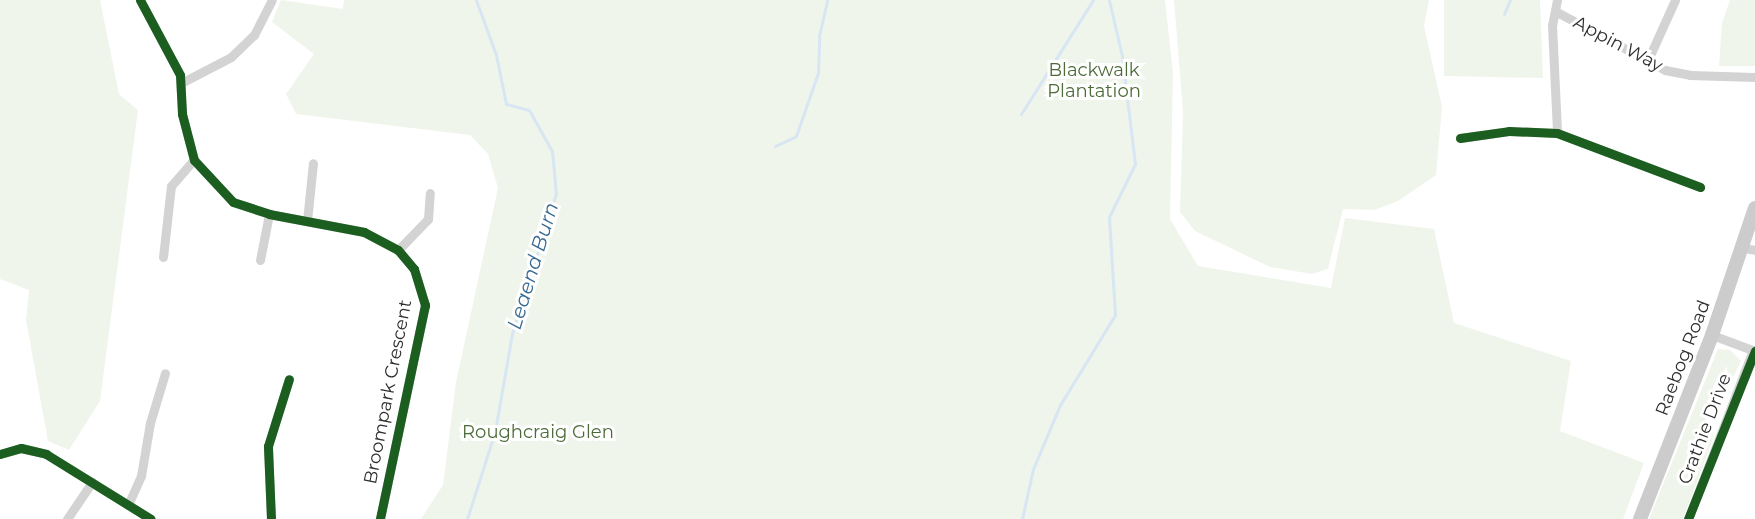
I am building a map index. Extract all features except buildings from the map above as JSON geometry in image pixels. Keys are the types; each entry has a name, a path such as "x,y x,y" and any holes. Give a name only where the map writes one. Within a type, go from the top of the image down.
{"main road":[{"name":"Raebog Road","path":"1640,519 1712,335 1749,249 1755,208"}],"street":[{"name":"Broompark Crescent","path":"140,0 180,75 182,114 194,160 233,202 269,213 364,232 398,250 414,269 425,305 382,519"},
{"path":"181,83 231,57 254,35 272,0"},
{"path":"1557,0 1552,25 1557,133"},
{"path":"1647,62 1675,0"},
{"name":"Appin Way","path":"1555,10 1647,62 1690,75 1755,76"},
{"path":"1460,138 1509,131 1557,133 1700,187"},
{"path":"163,257 171,186 194,160"},
{"path":"307,221 313,163"},
{"path":"398,250 428,219 430,193"},
{"path":"260,260 269,213"},
{"path":"1712,335 1754,351"},
{"name":"Crathie Drive","path":"1688,519 1754,351"},
{"path":"128,505 141,476 150,423 165,373"},
{"path":"271,519 268,446 289,379"},
{"path":"0,453 21,448 46,454 151,519"},
{"path":"67,519 92,482"}],"green space":[{"path":"0,0 100,0 119,94 138,110 100,401 69,450 48,441 26,320 29,290 0,279"},
{"path":"281,0 343,9 344,0 1165,0 1173,73 1170,219 1198,266 1331,288 1345,218 1434,229 1454,323 1571,361 1560,431 1644,463 1623,519 421,519 443,485 456,382 498,188 488,154 470,135 296,114 286,94 314,54 272,22"},
{"path":"1174,0 1429,0 1424,26 1442,107 1436,175 1398,201 1374,210 1343,209 1328,269 1312,274 1270,267 1195,231 1180,212 1183,112"},
{"path":"1444,0 1540,0 1543,78 1444,76"},
{"path":"1730,0 1755,0 1755,66 1719,66 1722,23"},
{"path":"1718,349 1730,350 1741,361 1734,376 1717,378 1701,415 1712,424 1713,439 1683,519 1649,519"}],"waterway":[{"name":"Leaend Burn","path":"467,519 495,431 512,334 556,194 552,151 529,110 506,104 496,55 476,0"},
{"path":"775,146 796,136 818,73 819,36 827,0"},
{"path":"1021,114 1093,0"},
{"path":"1022,519 1033,469 1060,405 1115,315 1109,217 1135,164 1122,56 1109,0"},
{"path":"1504,14 1510,0"}],"cycle path":[{"path":"140,0 180,75 182,114 194,160 233,202 269,214 364,232 398,250 414,269 425,305 380,519"},
{"path":"1460,138 1509,131 1557,133 1700,187"},
{"path":"1688,519 1755,351"},
{"path":"271,519 268,446 289,379"},
{"path":"0,454 21,448 46,454 151,519"}],"park label":[{"name":"Blackwalk Plantation","path":"1094,82"},
{"name":"Roughcraig Glen","path":"538,432"}]}
